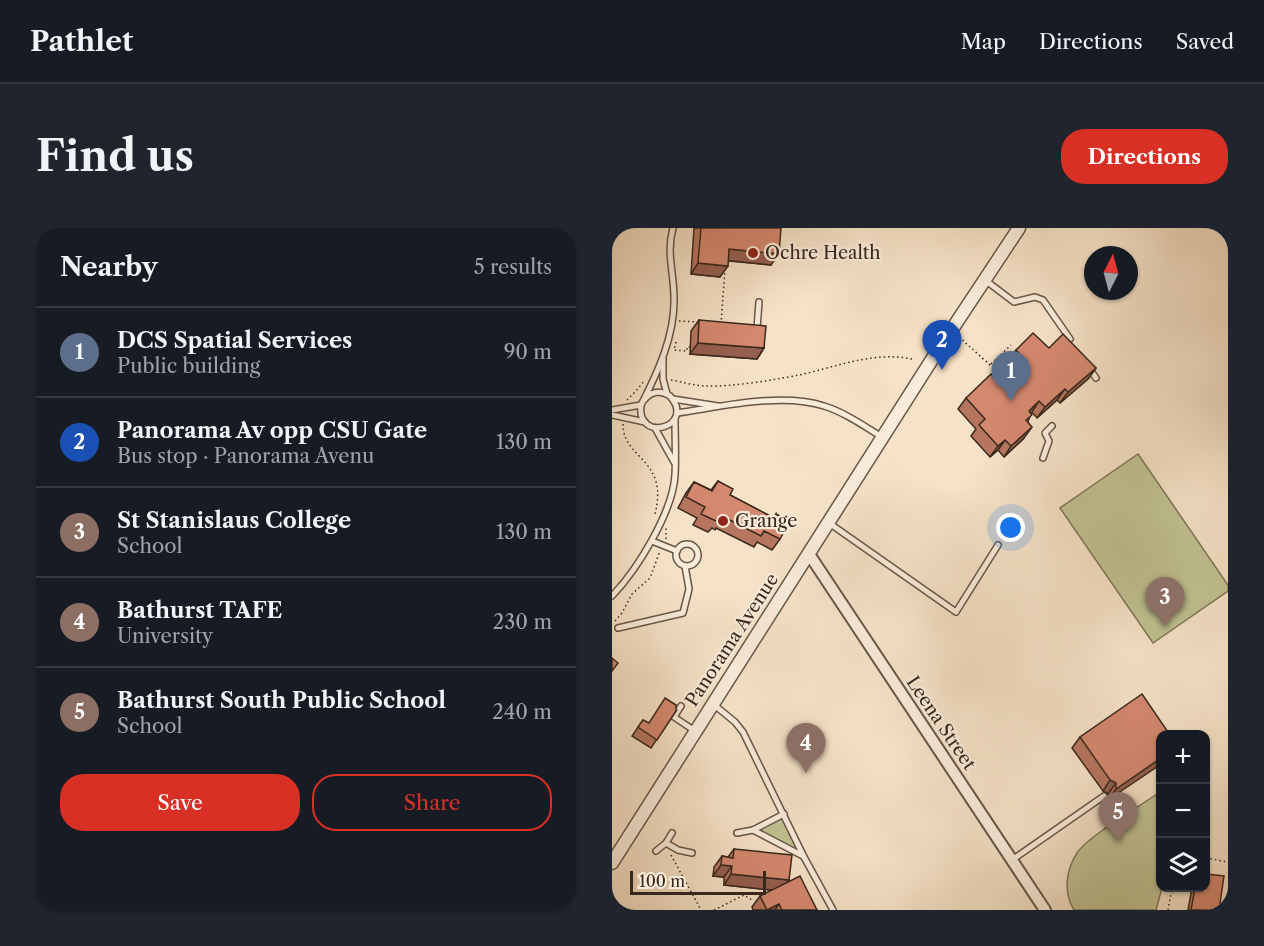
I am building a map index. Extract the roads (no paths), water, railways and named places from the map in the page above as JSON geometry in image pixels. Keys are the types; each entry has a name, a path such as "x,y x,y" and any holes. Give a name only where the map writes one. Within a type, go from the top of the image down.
{"street":[{"path":"985,280 1019,228"},
{"name":"Panorama Avenue","path":"612,863 931,361 985,280"},
{"name":"Leena Street","path":"809,554 1045,910"}],"lane":[{"path":"645,422 640,411 663,357 674,307 669,259 673,228"},
{"path":"985,280 1014,302 1035,297 1043,300 1070,339"},
{"path":"757,328 759,302"},
{"path":"612,596 637,566 652,541 674,482 675,403 663,378 663,357"},
{"path":"1086,363 1096,378"},
{"path":"612,410 643,402 647,396 657,392 725,407"},
{"path":"655,428 667,426 676,416 780,400 810,402 832,408 883,438"},
{"path":"612,415 645,422 655,428 675,464"},
{"path":"1043,458 1049,441 1045,433 1052,426"},
{"path":"829,523 956,612 998,545"},
{"path":"652,541 678,551"},
{"path":"678,551 687,545 691,545 697,551 696,562 685,566"},
{"path":"618,628 683,612 689,589 685,566 678,560 678,551"},
{"path":"713,704 739,726 833,910"},
{"path":"681,706 674,717 695,731"},
{"path":"1012,860 1104,796"},
{"path":"737,833 753,830 784,814"},
{"path":"753,830 804,857"},
{"path":"656,851 666,843 672,833"},
{"path":"666,843 678,850 692,853"}],"place":[{"name":"Ochre Health","path":"753,253"},
{"name":"Panorama Av opp CSU Gate","path":"942,370"},
{"name":"DCS Spatial Services","path":"1011,401"},
{"name":"Grange","path":"723,521"},
{"name":"St Stanislaus College","path":"1165,627"},
{"name":"Bathurst TAFE","path":"806,773"},
{"name":"Bathurst South Public School","path":"1118,842"}]}
